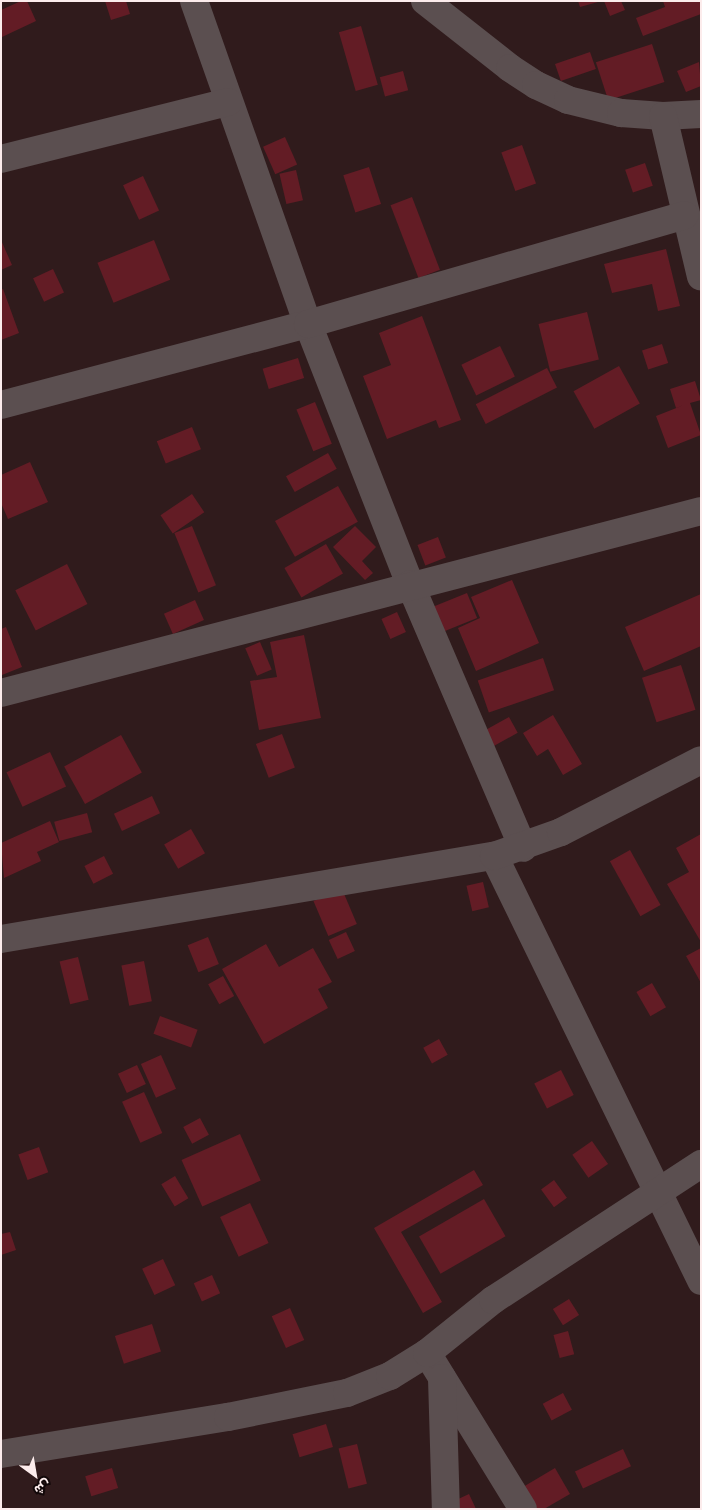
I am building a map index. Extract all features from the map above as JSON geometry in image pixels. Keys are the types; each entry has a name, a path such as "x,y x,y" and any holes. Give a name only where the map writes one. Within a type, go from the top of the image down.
{"street":[{"path":"194,1 228,102 308,324 410,584 523,848"},
{"path":"425,1 536,85 568,100 621,113 663,116 701,114"},
{"path":"1,159 228,102"},
{"path":"663,116 701,277"},
{"path":"1,405 308,324 686,215"},
{"path":"1,693 410,584 701,511"},
{"path":"1,939 494,856 523,848 561,832 701,760"},
{"path":"494,856 701,1281"},
{"path":"2,1452 228,1417 347,1393 390,1376 427,1353 493,1300 701,1164"},
{"path":"427,1353 523,1509"},
{"path":"442,1378 446,1509"}],"building":[{"path":"21,1 27,1 36,21 2,37 1,10"},
{"path":"105,1 126,1 130,14 111,20"},
{"path":"578,1 598,1 598,2 580,7"},
{"path":"604,1 621,1 625,10 610,16"},
{"path":"663,1 701,1 701,14 643,36 636,18 665,7"},
{"path":"361,26 378,85 356,91 339,32"},
{"path":"652,44 664,82 608,100 596,62"},
{"path":"590,52 596,69 561,81 555,64"},
{"path":"699,62 701,86 686,92 677,71"},
{"path":"403,71 408,90 385,97 380,77"},
{"path":"285,137 297,164 275,174 263,147"},
{"path":"522,145 536,184 515,191 501,153"},
{"path":"645,163 653,186 633,193 625,170"},
{"path":"369,167 381,204 355,212 343,175"},
{"path":"296,170 303,200 286,204 279,174"},
{"path":"143,176 159,210 139,220 123,185"},
{"path":"412,197 440,270 418,278 391,205"},
{"path":"1,240 12,265 1,270"},
{"path":"154,240 170,280 114,303 97,263"},
{"path":"666,249 680,306 658,311 652,284 612,293 604,264"},
{"path":"53,269 64,293 44,302 33,278"},
{"path":"3,289 19,333 1,340 1,290"},
{"path":"587,312 599,360 550,372 538,324"},
{"path":"422,316 461,420 439,428 436,420 387,439 363,376 391,365 379,333"},
{"path":"662,344 668,363 648,370 642,350"},
{"path":"500,346 515,377 476,395 461,365"},
{"path":"298,358 304,378 269,389 263,369"},
{"path":"619,366 640,404 594,429 574,391"},
{"path":"547,368 557,388 486,424 476,404"},
{"path":"695,381 701,400 690,403 701,435 668,448 656,416 684,405 676,408 670,389"},
{"path":"315,402 332,444 313,451 296,409"},
{"path":"192,427 201,449 166,463 157,441"},
{"path":"328,453 337,469 295,492 286,476"},
{"path":"30,462 48,502 8,519 1,503 1,475"},
{"path":"338,486 358,522 295,557 275,521"},
{"path":"192,494 204,512 173,533 160,515"},
{"path":"192,526 216,585 198,592 174,533"},
{"path":"355,526 376,547 362,561 373,573 365,580 333,547"},
{"path":"438,537 446,558 425,565 417,545"},
{"path":"326,544 343,573 301,597 284,568"},
{"path":"67,564 87,604 36,630 15,590"},
{"path":"512,580 539,643 476,671 458,628 480,618 471,597"},
{"path":"467,593 477,618 442,632 432,607"},
{"path":"701,594 701,646 644,671 625,627"},
{"path":"195,600 204,620 173,634 164,614"},
{"path":"397,612 406,632 390,639 381,619"},
{"path":"6,627 22,667 2,675 1,629"},
{"path":"304,635 321,718 259,730 250,681 277,677 270,642"},
{"path":"260,642 272,670 257,676 245,648"},
{"path":"543,658 554,690 489,713 478,680"},
{"path":"681,665 696,710 657,722 642,678"},
{"path":"553,715 582,764 563,775 548,749 537,756 523,733"},
{"path":"509,717 518,733 491,748 482,732"},
{"path":"282,734 295,768 269,778 256,744"},
{"path":"121,735 142,773 85,804 64,767"},
{"path":"50,752 66,786 23,807 6,772"},
{"path":"152,796 160,813 122,831 114,814"},
{"path":"87,813 92,832 59,841 54,822"},
{"path":"50,821 59,842 37,852 41,861 4,878 1,843"},
{"path":"191,829 205,853 178,869 164,844"},
{"path":"701,834 701,942 667,884 689,872 676,848"},
{"path":"630,850 661,905 640,916 610,861"},
{"path":"104,856 113,874 93,884 84,866"},
{"path":"483,882 489,907 472,911 466,886"},
{"path":"342,889 357,924 328,936 313,901"},
{"path":"346,932 355,951 338,959 329,940"},
{"path":"208,937 219,964 198,972 188,945"},
{"path":"266,944 279,967 313,948 332,982 318,989 328,1008 264,1044 222,969"},
{"path":"701,948 701,983 686,956"},
{"path":"78,957 89,1000 70,1004 60,962"},
{"path":"144,961 152,1001 129,1006 121,965"},
{"path":"223,976 234,996 219,1004 208,984"},
{"path":"652,983 666,1007 650,1016 636,992"},
{"path":"160,1016 198,1030 191,1048 154,1034"},
{"path":"439,1039 448,1055 432,1063 423,1048"},
{"path":"161,1055 176,1089 156,1098 141,1064"},
{"path":"137,1065 146,1084 127,1093 118,1074"},
{"path":"561,1070 574,1095 547,1109 534,1084"},
{"path":"144,1092 162,1133 140,1143 122,1102"},
{"path":"200,1118 209,1135 192,1144 183,1127"},
{"path":"240,1134 261,1181 202,1207 182,1160"},
{"path":"592,1141 608,1164 588,1178 572,1155"},
{"path":"39,1147 48,1172 28,1180 18,1155"},
{"path":"474,1170 483,1185 401,1232 442,1302 423,1313 374,1228"},
{"path":"175,1176 188,1198 175,1207 161,1184"},
{"path":"554,1180 567,1198 554,1207 541,1189"},
{"path":"484,1199 506,1236 441,1274 419,1236"},
{"path":"250,1203 269,1243 239,1257 220,1217"},
{"path":"10,1232 16,1250 1,1255 1,1234"},
{"path":"163,1259 175,1285 154,1295 142,1269"},
{"path":"212,1275 220,1293 202,1301 194,1283"},
{"path":"569,1299 579,1315 563,1325 553,1309"},
{"path":"290,1308 304,1340 286,1348 272,1316"},
{"path":"152,1324 161,1352 124,1364 115,1336"},
{"path":"568,1331 574,1354 560,1358 554,1335"},
{"path":"563,1393 572,1410 552,1421 543,1404"},
{"path":"326,1424 333,1447 300,1457 293,1434"},
{"path":"357,1444 367,1484 348,1488 339,1449"},
{"path":"623,1449 631,1466 583,1489 575,1471"},
{"path":"112,1468 118,1488 91,1496 85,1476"},
{"path":"555,1468 570,1494 544,1509 535,1509 523,1487"},
{"path":"469,1494 476,1509 458,1509 454,1501"}]}
